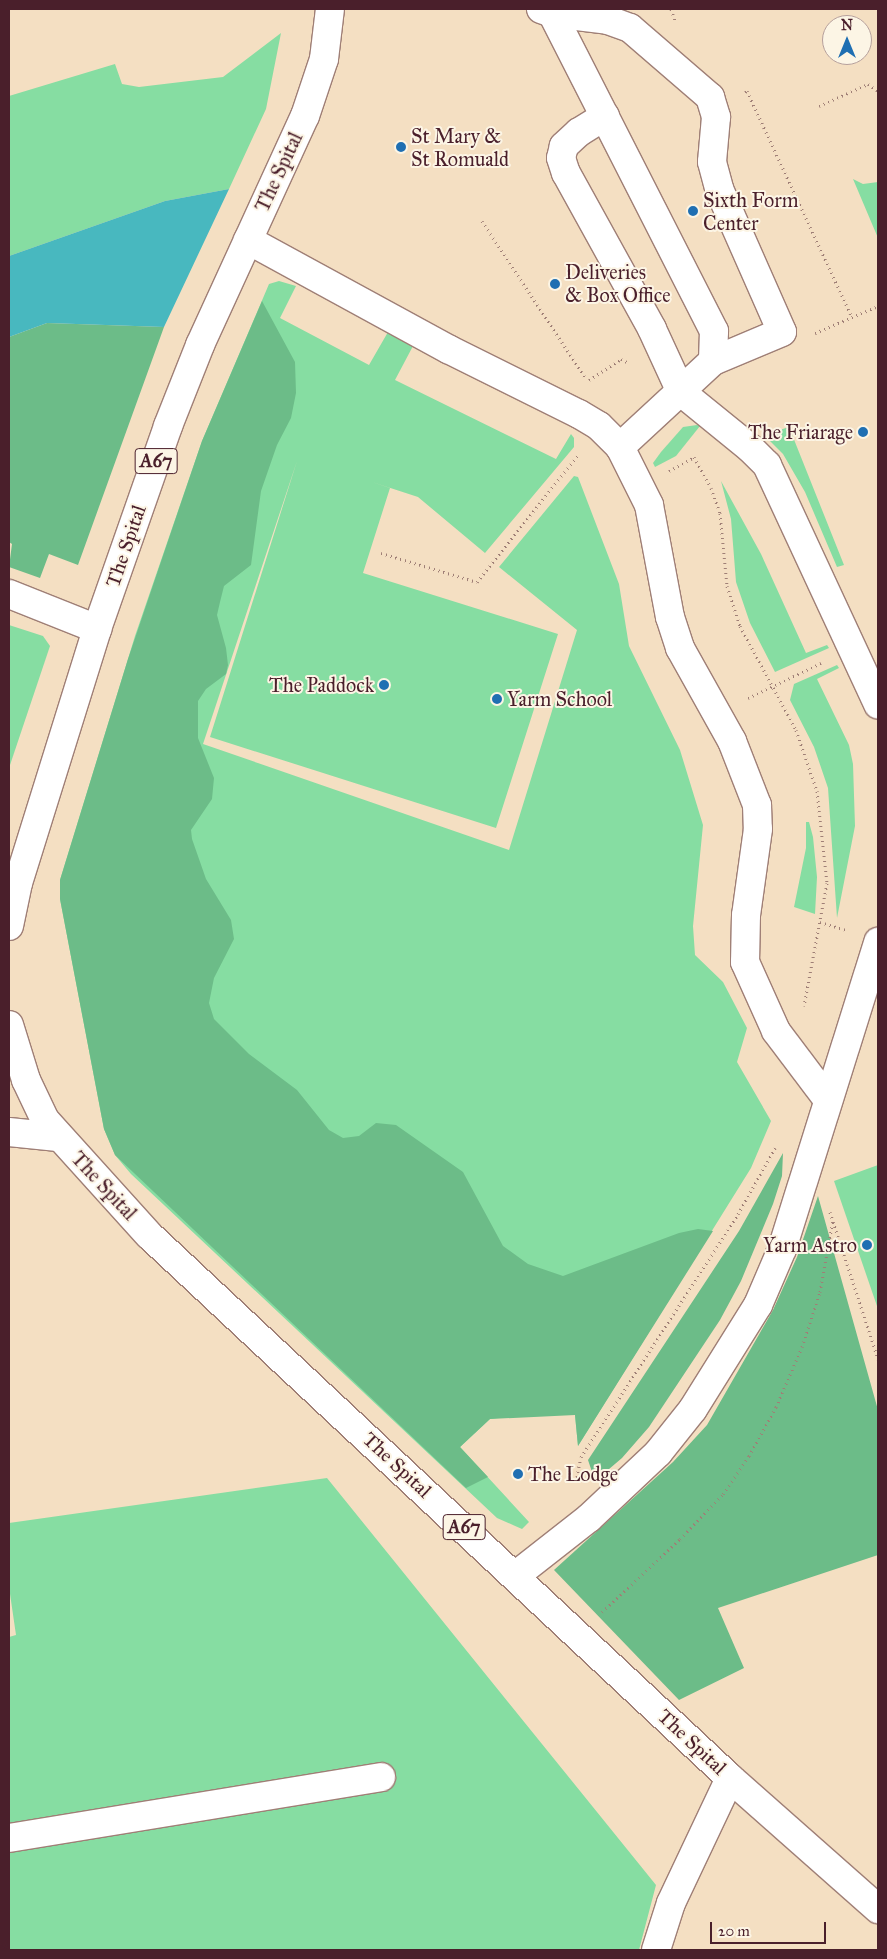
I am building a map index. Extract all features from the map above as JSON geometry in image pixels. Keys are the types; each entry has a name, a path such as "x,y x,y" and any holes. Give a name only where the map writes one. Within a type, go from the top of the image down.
{"main road":[{"name":"The Spital","path":"9,926 18,883 97,629 184,384 317,83 330,9"},
{"path":"549,10 710,321 716,342 713,361"},
{"path":"549,10 608,20 630,28 710,97 716,117 712,162 719,189 782,332 713,361 675,380 620,447"},
{"path":"605,116 579,132 564,146 561,158 566,173 652,329 675,380 750,448 767,466 878,704"},
{"path":"248,240 599,426 620,447 641,486 654,528 670,617 691,672 732,741 757,805 758,829 746,915 745,962 776,1031 828,1100"},
{"path":"9,594 97,629"},
{"path":"515,1576 603,1505 658,1453 693,1408 752,1313 773,1274 828,1100 866,938"},
{"name":"The Spital","path":"9,1025 30,1092 58,1137 149,1235 730,1778 878,1909"},
{"path":"9,1132 58,1137"},
{"path":"9,1838 381,1777"},
{"path":"656,1950 671,1903 730,1778"}],"path":[{"path":"671,9 677,26"},
{"path":"819,106 868,84 878,90"},
{"path":"739,94 747,91 852,318"},
{"path":"482,221 588,380 621,359 658,376 675,380"},
{"path":"381,553 477,582 560,480 599,426"},
{"path":"641,486 694,457 711,488 720,514 726,586 740,626 796,730 817,791 827,883 803,1014"},
{"path":"715,712 773,687 852,648"},
{"path":"820,922 866,938"},
{"path":"576,1489 577,1467 581,1457 738,1214 779,1138"},
{"path":"828,1205 878,1359"},
{"path":"578,1635 680,1539 723,1494 749,1456 776,1407 802,1347 820,1292 833,1220"}],"green space":[{"path":"281,33 266,109 229,189 165,201 9,256 9,96 115,64 122,84 139,87 223,77"},
{"path":"853,179 863,184 878,182 878,238"},
{"path":"279,281 296,286 280,318 369,365 388,332 413,346 395,380 556,459 571,434 574,438 574,447 485,553 418,497 372,482 390,488 363,573 558,634 496,828 210,737 297,461 203,744 509,850 577,630 499,567 574,476 578,477 619,584 629,646 680,750 703,825 693,926 695,955 723,982 747,1028 737,1062 771,1121 751,1168 578,1446 575,1415 521,1415 490,1419 460,1447 529,1522 522,1529 497,1518 131,1174 115,1155 104,1129 60,899 60,880 135,636 202,441 269,284"},
{"path":"262,301 295,362 296,393 291,418 277,445 261,491 251,565 224,586 220,602 217,615 226,648 228,665 226,674 206,689 198,701 198,738 214,778 212,799 191,830 192,839 206,879 231,920 234,939 214,978 209,1003 214,1019 249,1054 297,1090 329,1130 343,1138 359,1136 376,1123 396,1125 463,1172 503,1246 528,1264 563,1276 679,1233 698,1229 713,1231 578,1446 575,1415 490,1419 460,1447 488,1477 466,1488 115,1155 104,1129 60,899 60,880 128,659 202,441"},
{"path":"47,323 164,327 78,565 49,554 40,578 9,567 12,544 9,542 9,337"},
{"path":"700,426 676,456 655,467 653,463 683,427"},
{"path":"789,427 844,565 837,567 805,492 783,454 764,435"},
{"path":"721,481 761,554 806,653 827,645 829,648 775,672 750,623 736,582 731,519"},
{"path":"9,625 43,636 50,646 9,768"},
{"path":"837,665 839,668 817,679 849,745 853,764 855,826 837,918 828,788 814,747 790,700 794,684"},
{"path":"806,822 809,822 813,837 817,877 815,914 794,907 806,848"},
{"path":"783,1153 782,1176 773,1204 741,1281 720,1320 649,1427 622,1458 595,1481 588,1460 739,1231"},
{"name":"Yarm Astro","path":"878,1165 878,1309 834,1181"},
{"path":"818,1196 878,1410 878,1555 718,1608 744,1668 679,1700 554,1570 673,1462 707,1425 773,1310 797,1257"},
{"path":"327,1478 656,1885 639,1950 9,1950 9,1637 16,1635 9,1587 9,1523"}],"water":[{"path":"229,189 164,327 47,323 9,337 9,256 165,201"}],"place":[{"name":"St Mary & St Romuald","path":"401,147"},
{"name":"Sixth Form Center","path":"693,211"},
{"name":"Deliveries & Box Office","path":"555,284"},
{"name":"The Friarage","path":"863,432"},
{"name":"The Paddock","path":"384,685"},
{"name":"Yarm School","path":"497,699"},
{"name":"Yarm Astro","path":"867,1245"},
{"name":"The Lodge","path":"518,1474"}]}
